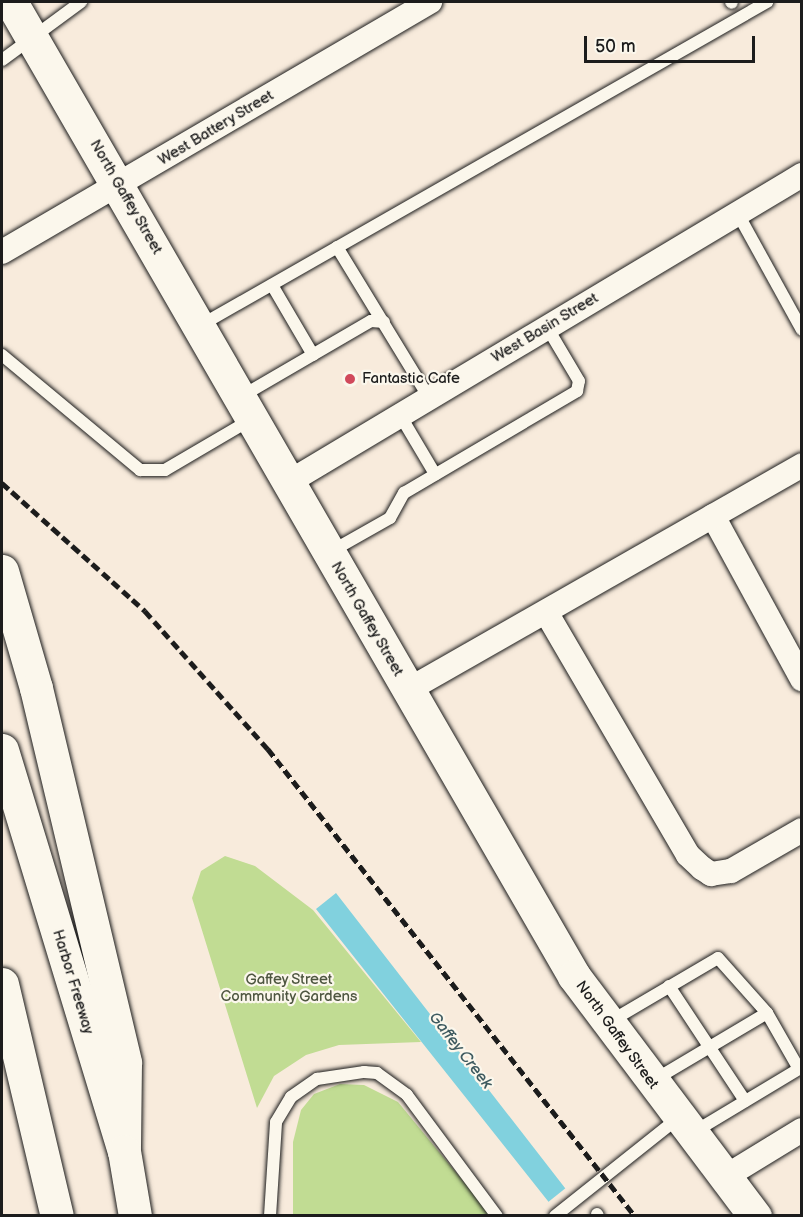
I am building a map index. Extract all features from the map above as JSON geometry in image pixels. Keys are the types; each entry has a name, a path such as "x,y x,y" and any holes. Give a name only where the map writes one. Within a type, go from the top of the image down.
{"main road":[{"name":"North Gaffey Street","path":"10,2 120,184 408,690 606,1024 755,1215"},
{"path":"2,572 15,610 125,1064 124,1151"},
{"name":"Harbor Freeway","path":"2,750 124,1151 135,1215"},
{"path":"2,984 57,1215"}],"street":[{"name":"West Battery Street","path":"2,252 429,2"},
{"name":"West Basin Street","path":"289,482 801,175"},
{"path":"408,690 801,465"},
{"path":"713,516 801,679"},
{"path":"546,612 688,855 702,868 711,874 731,871 801,830"},
{"path":"725,1177 801,1130"}],"lane":[{"path":"2,60 30,36 81,2"},
{"path":"200,326 767,2"},
{"path":"738,214 801,330"},
{"path":"337,247 429,398"},
{"path":"272,285 313,355"},
{"path":"2,355 140,470 165,470 313,355 371,321 384,322"},
{"path":"329,553 390,518 404,493 577,391 579,381 548,327"},
{"path":"400,415 435,474"},
{"path":"555,1215 685,1126 745,1101 800,1067 767,1013 724,959 669,986 606,1024"},
{"path":"669,986 745,1101"},
{"path":"651,1082 767,1013"},
{"path":"270,1215 276,1122 291,1097 317,1079 364,1072 377,1073 407,1095 497,1215"}],"green space":[{"name":"Gaffey Street Community Gardens","path":"225,856 255,866 313,910 421,1042 339,1045 306,1055 274,1076 257,1108 192,898 201,871"},
{"path":"340,1084 364,1085 398,1102 491,1215 293,1216 293,1142 301,1110 314,1094"}],"water":[{"path":"336,893 587,1215 559,1215 316,909"}],"pier":[{"path":"567,1187 588,1216 557,1215 547,1203"}],"railway":[{"path":"2,483 145,611 268,749 635,1216"}],"place":[{"name":"Fantastic Cafe","path":"350,379"}],"water label":[{"name":"Gaffey Creek","path":"460,1051"}]}
